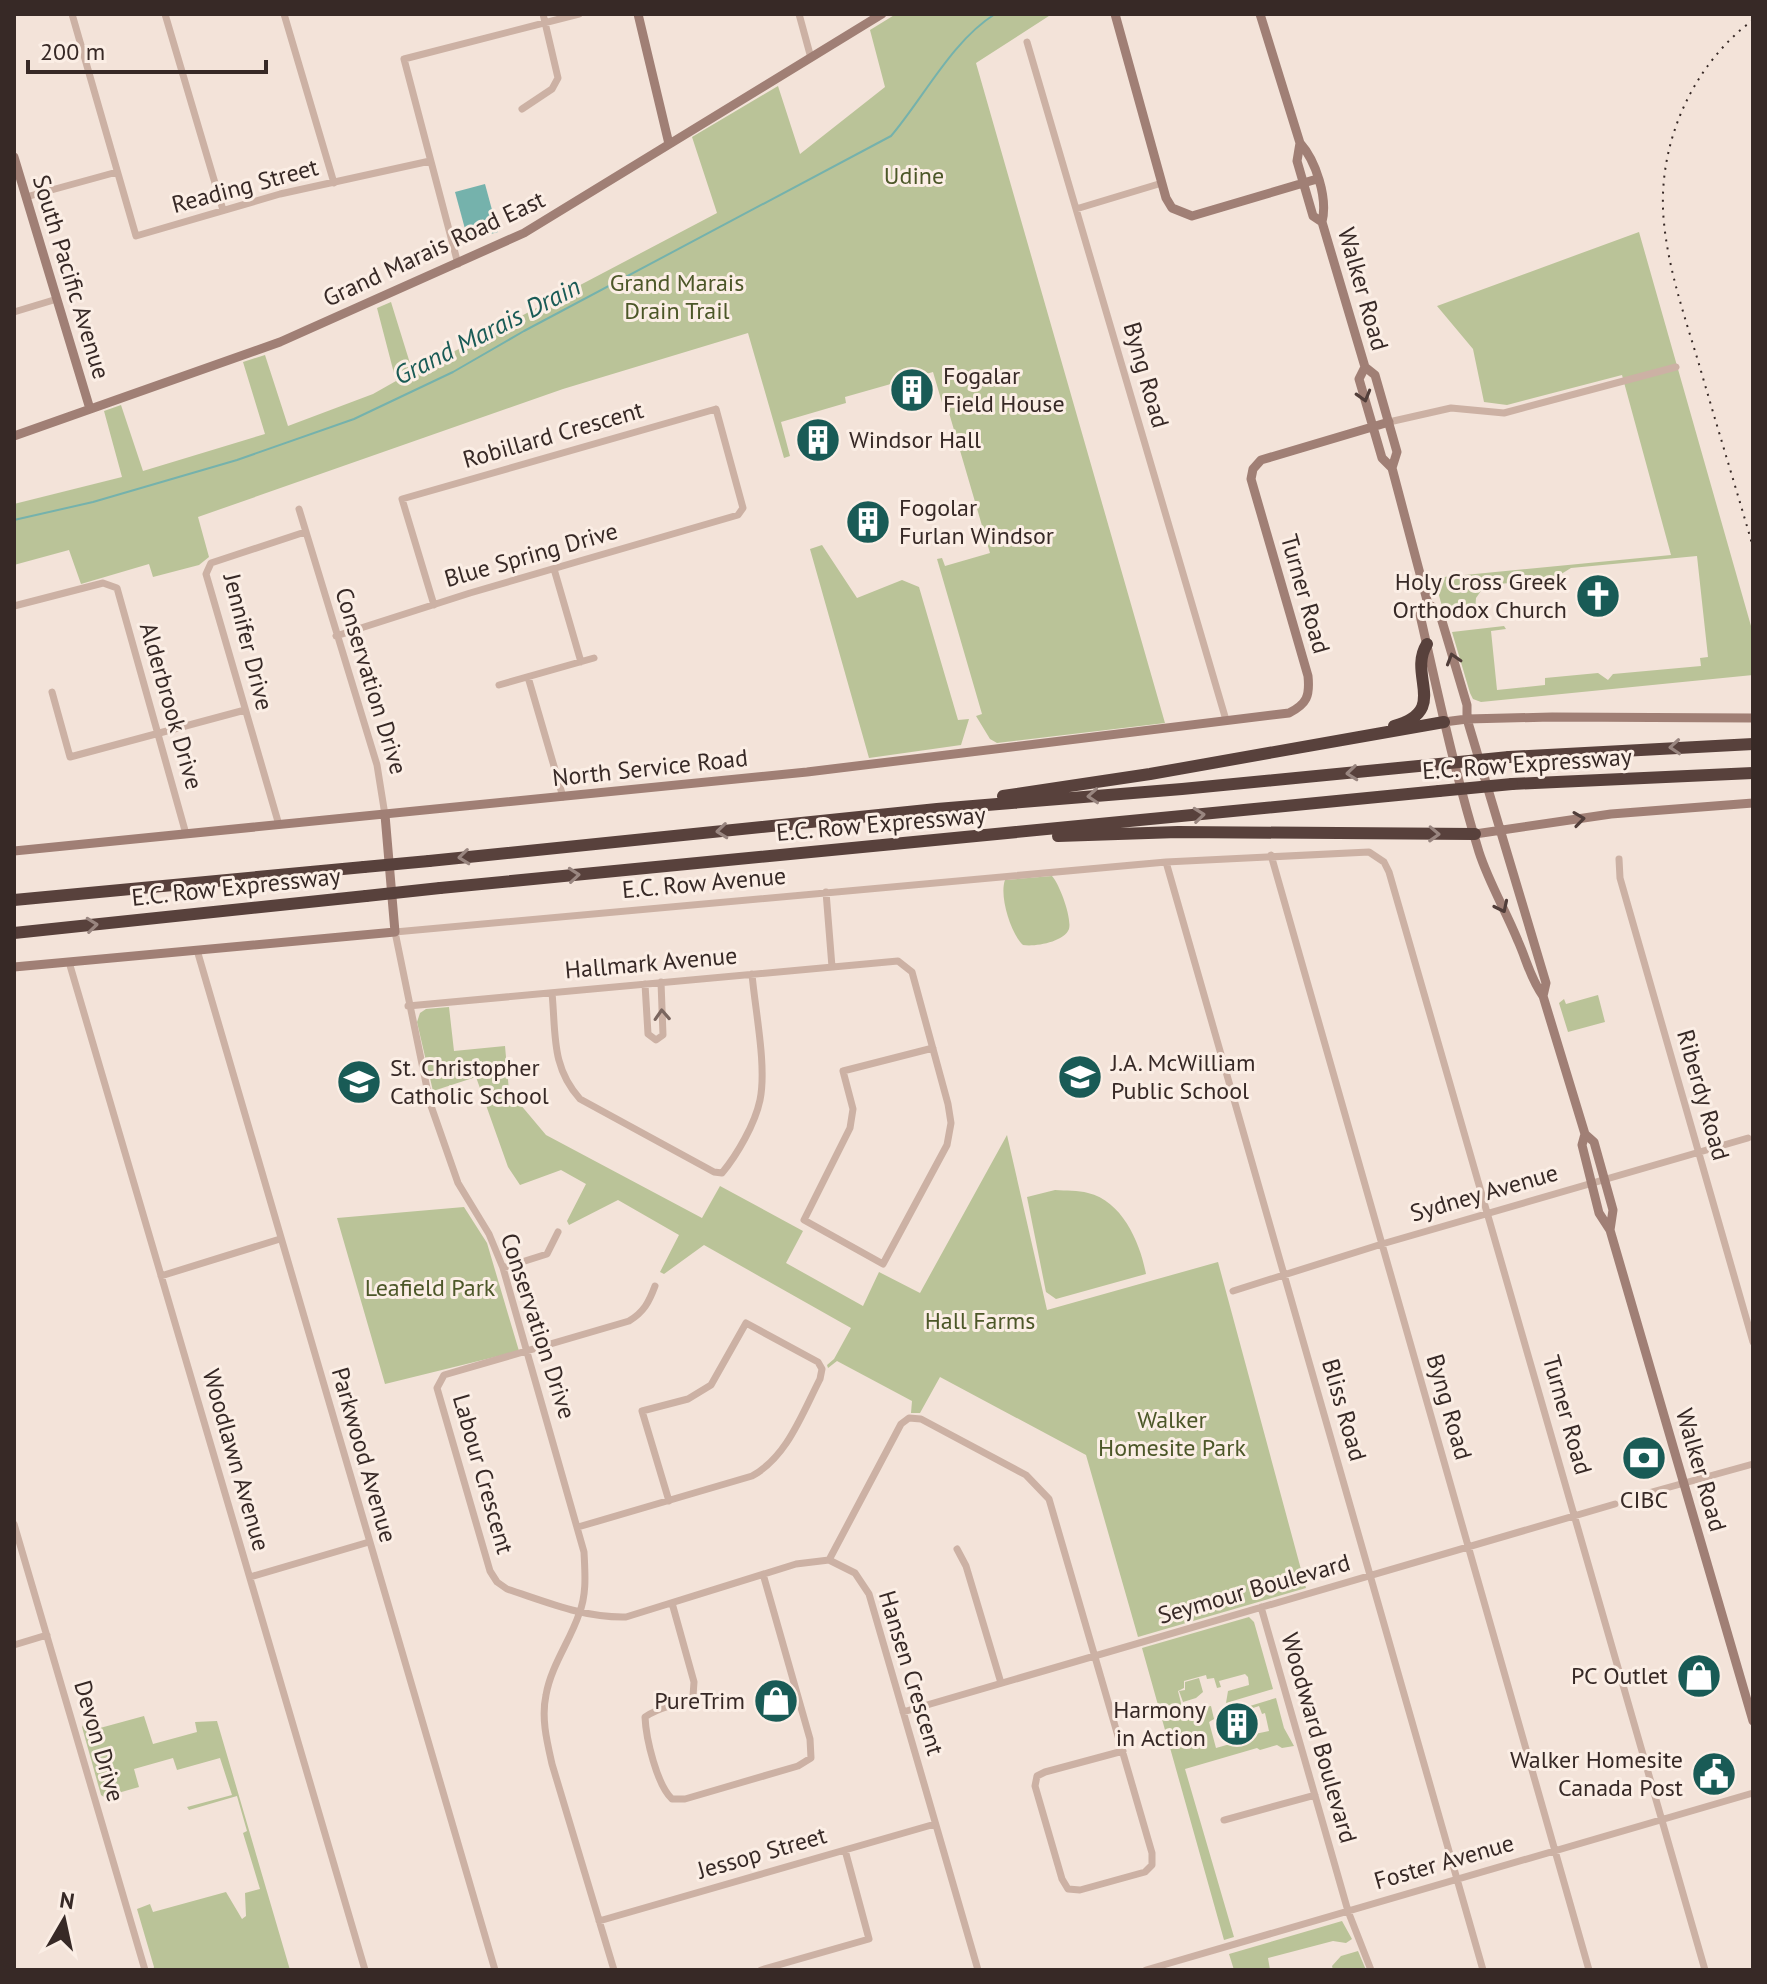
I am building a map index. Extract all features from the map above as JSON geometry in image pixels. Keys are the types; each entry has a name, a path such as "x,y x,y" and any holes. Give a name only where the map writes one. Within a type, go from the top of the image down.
{"highway":[{"path":"1353,739 1404,723 1420,713 1425,696 1422,653 1427,644"},
{"path":"937,809 1444,722"},
{"name":"E.C. Row Expressway","path":"14,900 937,809 1509,757 1753,744"},
{"name":"E.C. Row Expressway","path":"14,933 440,888 1512,784 1753,773"},
{"path":"983,836 1178,832 1475,834"}],"street":[{"path":"26,197 117,172 72,14"},
{"path":"165,14 223,210"},
{"path":"284,14 334,183"},
{"path":"458,264 404,59 544,18 579,14"},
{"path":"638,14 669,144"},
{"path":"799,14 811,58"},
{"name":"Grand Marais Road East","path":"14,436 280,342 524,233 882,14"},
{"path":"1115,14 1162,183 1172,208 1192,216 1317,179"},
{"name":"Walker Road","path":"1260,14 1300,143 1312,156 1325,209 1322,222 1365,367 1375,375 1397,452 1392,468"},
{"path":"522,109 552,89 558,78 544,18"},
{"name":"Byng Road","path":"1027,42 1226,720"},
{"name":"Walker Road","path":"1300,143 1297,161 1313,216 1322,222"},
{"name":"South Pacific Avenue","path":"14,157 90,409"},
{"name":"Reading Street","path":"117,172 136,236 223,210 430,161"},
{"path":"1076,209 1162,183"},
{"path":"14,312 57,299"},
{"name":"Walker Road","path":"1365,367 1359,379 1382,458 1392,468 1428,604 1439,611 1467,705 1467,719 1546,983 1543,996"},
{"path":"1373,426 1451,408 1504,413 1676,367"},
{"name":"Robillard Crescent","path":"434,605 402,499 716,409 743,508 738,515"},
{"name":"Turner Road","path":"1289,713 1302,707 1308,698 1308,676 1251,479 1253,469 1261,460 1373,426"},
{"name":"Conservation Drive","path":"299,509 377,765 385,815 395,932 430,1103 458,1183 489,1234 503,1268 584,1552 585,1592 580,1614 545,1696 545,1728 552,1764 614,1970"},
{"name":"Blue Spring Drive","path":"336,636 738,515"},
{"name":"Jennifer Drive","path":"279,825 206,574 211,563 305,532"},
{"path":"554,569 581,662"},
{"name":"Alderbrook Drive","path":"14,606 103,583 117,588 186,834"},
{"name":"Walker Road","path":"1428,604 1420,615 1444,722 1475,834 1498,901 1519,942 1531,980 1543,996 1585,1134 1594,1142 1613,1210 1610,1230"},
{"path":"499,685 594,658"},
{"path":"528,677 563,797"},
{"path":"52,692 70,757 245,710"},
{"name":"North Service Road","path":"14,851 807,772 1289,713"},
{"path":"1444,722 1467,719 1753,718"},
{"path":"1475,834 1611,814 1753,803"},
{"name":"E.C. Row Avenue","path":"14,967 1166,862 1369,852 1384,862 1389,872"},
{"name":"Byng Road","path":"1271,855 1589,1970"},
{"name":"Riberdy Road","path":"1619,859 1620,878 1753,1342"},
{"name":"Bliss Road","path":"1166,862 1483,1970"},
{"name":"Turner Road","path":"1389,872 1705,1970"},
{"path":"826,892 832,967"},
{"name":"Parkwood Avenue","path":"197,950 495,1970"},
{"name":"Hallmark Avenue","path":"408,1006 898,961 912,972 933,1048"},
{"name":"Woodlawn Avenue","path":"69,962 365,1970"},
{"path":"552,993 558,1066 566,1084 580,1099 714,1172 722,1173 760,1102 762,1075 752,974"},
{"path":"645,984 648,1034 656,1040 663,1035 661,982"},
{"path":"933,1048 951,1123 947,1145 883,1264 804,1220 850,1128 853,1109 843,1071 933,1048"},
{"name":"Walker Road","path":"1585,1134 1582,1145 1599,1213 1610,1230 1753,1721"},
{"name":"Sydney Avenue","path":"1233,1291 1284,1273 1748,1138"},
{"path":"503,1268 547,1254 558,1232"},
{"path":"161,1276 280,1239"},
{"name":"Labour Crescent","path":"580,1614 507,1589 497,1582 490,1571 437,1388 444,1375 629,1321 640,1315 648,1305 655,1286"},
{"path":"578,1527 669,1501 752,1476 766,1469 779,1456 820,1379 822,1369 818,1362 746,1323 711,1385 688,1399 642,1411 669,1501"},
{"path":"580,1614 602,1618 626,1617 796,1564 829,1560 901,1424 909,1418 921,1419 1026,1475 1049,1499 1094,1657 1123,1751 1152,1853 1152,1865 1145,1872 1080,1890 1068,1889 1062,1879 1035,1786 1037,1776 1123,1751"},
{"path":"1641,1495 1753,1464"},
{"name":"Seymour Boulevard","path":"903,1712 1615,1504"},
{"name":"Devon Drive","path":"14,1524 145,1970"},
{"path":"250,1577 369,1542"},
{"path":"957,1549 966,1566 1001,1683"},
{"name":"Hansen Crescent","path":"829,1560 855,1573 869,1594 978,1970"},
{"path":"672,1603 694,1682 693,1696 645,1717 663,1791 672,1799 685,1799 798,1766 811,1758 810,1739 763,1574"},
{"name":"Woodward Boulevard","path":"1261,1607 1348,1911 1371,1970"},
{"path":"14,1645 47,1635"},
{"name":"Foster Avenue","path":"1146,1970 1753,1793"},
{"path":"1224,1820 1315,1795"},
{"name":"Jessop Street","path":"599,1921 935,1824"},
{"path":"761,1970 869,1939 845,1850"}],"green space":[{"path":"896,14 1052,14 976,63 1165,723 997,743 990,739 976,716 982,714 937,559 942,558 945,566 990,553 947,406 943,406 933,372 845,397 846,403 781,422 790,456 784,458 748,333 563,389 198,517 209,557 199,565 153,577 149,564 81,584 69,550 14,565 14,504 122,477 104,411 121,405 143,471 265,434 243,362 265,355 288,426 373,394 396,381 377,308 391,302 413,373 717,213 692,137 778,86 800,154 885,87 870,30"},
{"path":"1639,232 1753,633 1753,675 1481,702 1473,699 1470,693 1452,632 1504,626 1506,629 1491,631 1497,690 1545,685 1545,678 1598,673 1608,680 1613,674 1701,666 1700,658 1708,657 1697,556 1571,568 1553,579 1488,585 1476,598 1475,611 1468,617 1442,606 1434,578 1671,555 1622,375 1507,405 1484,402 1473,349 1437,306"},
{"path":"822,545 857,598 902,580 919,587 958,720 969,719 961,745 869,758 810,549"},
{"path":"1052,876 1065,902 1069,929 1055,940 1023,945 1007,914 1005,880"},
{"path":"1598,995 1605,1022 1568,1032 1559,1003 1564,999 1566,1004"},
{"path":"449,1007 454,1051 505,1046 509,1091 546,1135 702,1218 720,1186 803,1231 786,1263 863,1306 879,1272 920,1293 1007,1135 1047,1310 1218,1262 1306,1588 1138,1637 1086,1455 940,1377 920,1413 911,1413 912,1401 837,1361 828,1368 851,1328 704,1245 664,1274 660,1272 679,1235 618,1200 569,1225 567,1221 586,1184 561,1170 520,1185 508,1167 476,1077 433,1091 417,1022 420,1013 426,1009"},
{"path":"1055,1190 1088,1193 1111,1205 1128,1224 1146,1274 1056,1299 1046,1292 1027,1197"},
{"name":"Leafield Park","path":"464,1207 487,1243 519,1351 385,1384 337,1218"},
{"path":"1249,1617 1254,1622 1273,1689 1226,1703 1228,1691 1249,1685 1245,1674 1219,1681 1221,1687 1217,1688 1214,1678 1207,1679 1206,1675 1184,1681 1184,1688 1178,1691 1183,1711 1211,1706 1214,1719 1209,1722 1216,1748 1237,1742 1236,1738 1269,1731 1265,1713 1262,1714 1259,1706 1253,1708 1254,1713 1231,1719 1230,1712 1276,1698 1284,1728 1294,1746 1257,1748 1185,1769 1234,1937 1224,1940 1142,1648"},
{"path":"1199,1678 1203,1692 1183,1702 1179,1691 1185,1690 1185,1682"},
{"path":"144,1716 153,1744 197,1732 195,1722 217,1721 290,1970 153,1970 137,1909 150,1904 153,1912 226,1892 242,1919 246,1916 245,1893 260,1889 243,1833 247,1831 237,1796 189,1810 187,1807 232,1795 220,1758 177,1770 173,1758 134,1769 139,1787 104,1797 101,1795 82,1727 85,1722 97,1721 100,1728"},
{"path":"1342,1921 1352,1939 1346,1943 1333,1941 1268,1958 1270,1970 1234,1970 1229,1954"},
{"path":"1358,1951 1366,1970 1333,1970 1332,1966 1341,1956"}],"water":[{"path":"485,184 498,232 468,240 455,192"}],"waterway":[{"name":"Grand Marais Drain","path":"14,520 93,502 237,460 354,419 453,372 524,331 891,136 952,54 995,14"}],"railway":[{"path":"1753,20 1731,39 1695,84 1672,138 1663,194 1666,242 1674,280 1753,547"}],"place":[{"name":"Fogalar Field House","path":"912,390"},
{"name":"Windsor Hall","path":"818,440"},
{"name":"Fogolar Furlan Windsor","path":"868,522"},
{"name":"Holy Cross Greek Orthodox Church","path":"1598,596"},
{"name":"J.A. McWilliam Public School","path":"1080,1077"},
{"name":"St. Christopher Catholic School","path":"359,1082"},
{"name":"CIBC","path":"1644,1458"},
{"name":"PC Outlet","path":"1699,1676"},
{"name":"PureTrim","path":"776,1701"},
{"name":"Harmony in Action","path":"1237,1724"},
{"name":"Walker Homesite Canada Post","path":"1714,1774"}],"park label":[{"name":"Udine","path":"914,176"},
{"name":"Grand Marais Drain Trail","path":"677,297"},
{"name":"Hall Farms","path":"980,1321"},
{"name":"Walker Homesite Park","path":"1172,1434"}]}
